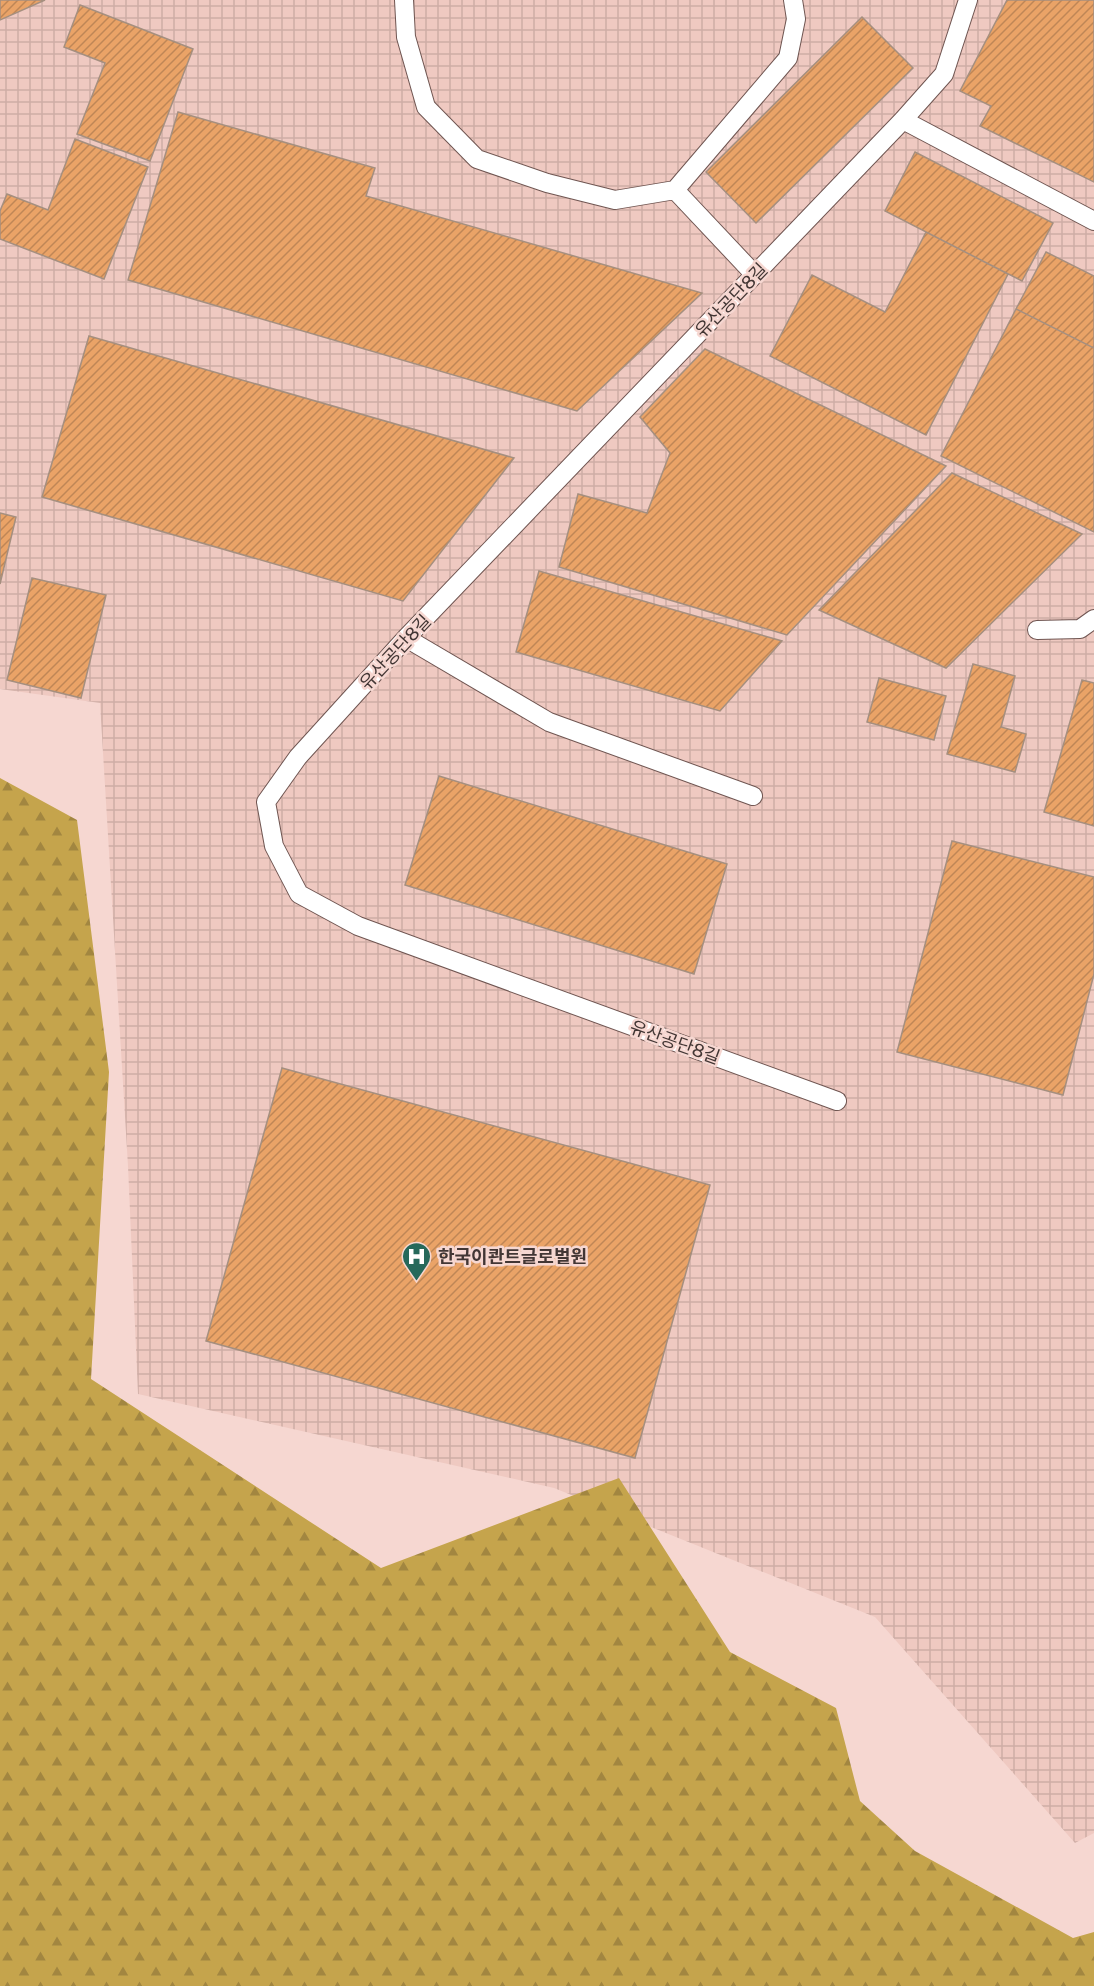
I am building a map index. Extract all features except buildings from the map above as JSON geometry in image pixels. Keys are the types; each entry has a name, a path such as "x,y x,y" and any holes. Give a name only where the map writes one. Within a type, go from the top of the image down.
{"lane":[{"path":"404,0 406,37 426,108 477,159 547,183 615,200 675,190 788,58 796,20 793,0"},
{"name":"유산공단8길","path":"837,1101 358,926 299,894 274,846 266,802 298,758 406,638 903,120 944,74 968,0"},
{"path":"903,120 1094,221"},
{"path":"675,190 755,275"},
{"path":"1037,630 1080,629 1094,619"},
{"path":"406,638 549,722 753,796"}],"shaded area":[{"path":"0,0 1094,0 1094,1833 1075,1843 875,1617 554,1488 138,1394 128,1166 100,703 0,689"}],"green space":[{"path":"0,778 77,820 109,1072 91,1379 381,1568 619,1478 730,1652 836,1708 860,1801 915,1851 1073,1938 1094,1932 1094,1986 0,1986"}],"place":[{"name":"한국이콴트글로벌원","path":"417,1282"}]}
